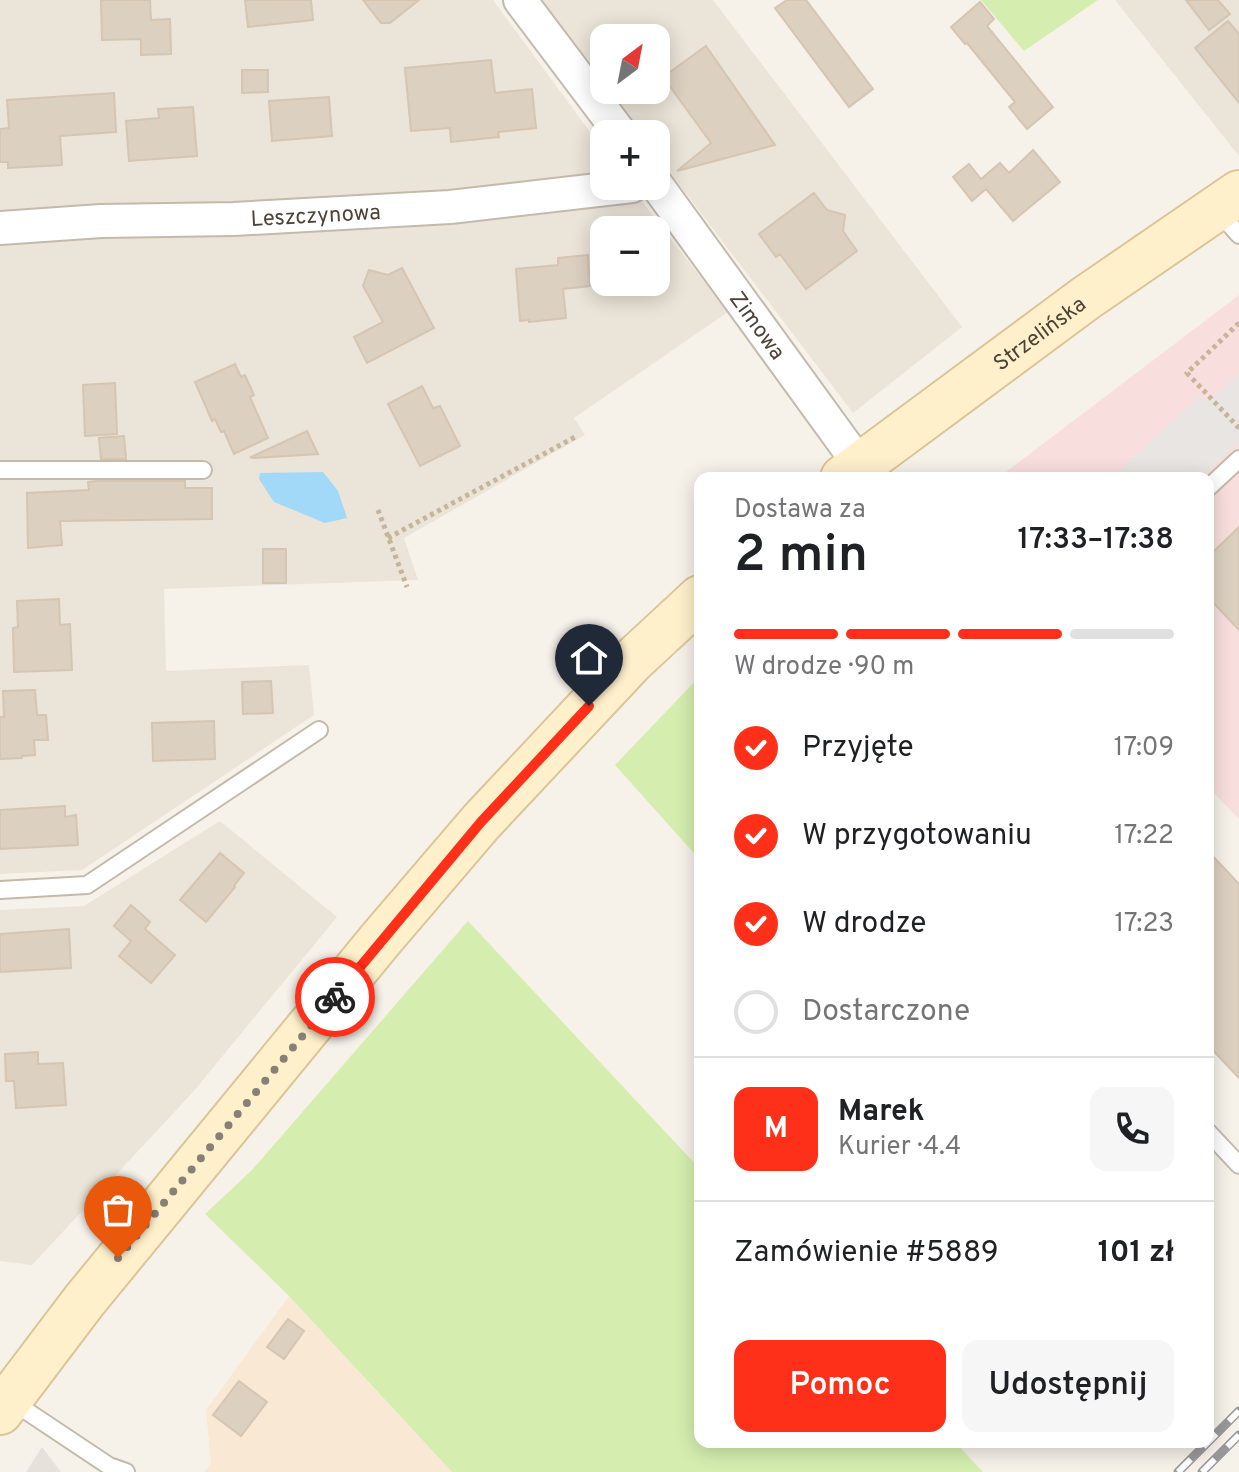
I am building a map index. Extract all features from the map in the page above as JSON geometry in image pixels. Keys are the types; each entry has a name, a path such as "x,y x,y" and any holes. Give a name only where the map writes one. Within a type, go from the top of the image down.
{"main road":[{"name":"Strzelińska","path":"861,472 1086,298 1231,212"},
{"path":"4,1406 93,1289 481,822 632,661 694,604"}],"street":[{"path":"520,0 610,120"},
{"name":"Leszczynowa","path":"0,228 450,207 590,191"},
{"name":"Zimowa","path":"667,200 857,472"}],"lane":[{"path":"1214,482 1239,459"},
{"path":"0,470 203,470"},
{"path":"0,890 87,885 319,730"},
{"path":"1214,1138 1239,1165"},
{"path":"4,1406 109,1469 126,1472"}],"path":[{"path":"1239,323 1187,373 1239,428"},
{"path":"388,538 577,436"},
{"path":"378,510 407,587"}],"shaded area":[{"path":"0,0 493,0 590,132 590,200 641,200 653,216 590,216 590,296 670,296 670,237 728,312 574,418 585,435 404,538 418,580 164,589 166,671 309,665 314,715 82,870 0,874"},
{"path":"541,0 713,0 962,327 853,413 670,172 670,120 630,120 618,104 670,104 670,24 590,24 590,65"},
{"path":"1115,0 1239,0 1239,156"},
{"path":"1239,295 1239,819 1214,793 1214,472 1006,472"},
{"path":"1239,373 1239,442 1207,472 1118,472 1199,396 1208,402"},
{"path":"220,821 337,917 193,1092 32,1265 0,1261 0,910 84,906"},
{"path":"289,1296 452,1472 205,1472 211,1463 206,1410"},
{"path":"42,1447 61,1472 26,1472"}],"green space":[{"path":"981,0 1098,0 1024,51"},
{"path":"694,682 694,853 615,765"},
{"path":"468,921 694,1163 694,1448 961,1448 983,1472 452,1472 289,1296 205,1214 252,1170"}],"water":[{"path":"323,472 338,491 347,518 325,523 274,502 259,479 260,473"}],"building":[{"path":"101,0 150,0 151,20 170,19 171,54 141,55 141,39 102,40"},
{"path":"245,0 311,0 313,20 248,27"},
{"path":"363,0 419,0 390,23 381,23"},
{"path":"787,0 806,0 873,89 849,107 775,8"},
{"path":"1186,0 1218,0 1230,14 1209,30"},
{"path":"980,2 994,19 987,26 1053,107 1027,129 1009,107 1015,102 951,27"},
{"path":"1228,21 1239,34 1239,103 1195,48"},
{"path":"706,46 775,145 677,171 711,143 670,87 670,72"},
{"path":"491,60 495,93 532,89 536,128 498,132 499,137 451,142 450,128 411,131 405,68"},
{"path":"242,70 268,70 268,92 242,93"},
{"path":"114,93 116,132 60,136 62,165 8,168 8,162 0,162 0,129 9,128 7,100"},
{"path":"329,97 332,136 272,141 269,101"},
{"path":"193,107 197,156 129,161 126,121 159,118 158,109"},
{"path":"1033,150 1060,182 1013,221 986,189 972,201 953,177 969,164 981,179 1000,163 1009,173"},
{"path":"814,193 827,210 845,215 843,231 857,251 806,289 780,254 776,257 759,234"},
{"path":"588,255 590,286 563,289 566,318 520,321 516,269 558,265 558,258"},
{"path":"402,268 434,328 367,363 354,337 383,322 363,286 369,270 388,275"},
{"path":"235,364 241,377 245,375 254,395 250,397 268,438 234,454 224,431 221,432 215,419 212,421 195,382"},
{"path":"115,383 117,434 85,436 83,385"},
{"path":"422,386 433,408 440,406 460,446 420,466 388,404"},
{"path":"307,431 318,454 251,457"},
{"path":"124,436 126,459 101,459 99,438"},
{"path":"185,481 185,488 212,488 212,519 60,521 62,545 28,548 27,493 89,490 88,482"},
{"path":"1239,527 1239,630 1214,603 1214,551"},
{"path":"263,549 286,549 286,583 263,583"},
{"path":"59,599 60,625 70,624 72,670 14,672 13,628 18,627 17,601"},
{"path":"271,681 273,713 243,714 242,682"},
{"path":"35,690 37,715 46,715 48,740 34,740 35,755 0,759 3,691"},
{"path":"214,721 215,759 153,761 152,723"},
{"path":"65,806 65,817 76,815 78,845 0,849 0,810"},
{"path":"220,853 244,873 206,922 180,900"},
{"path":"1214,857 1239,884 1239,1078 1214,1051"},
{"path":"131,905 150,922 145,929 175,955 151,983 119,956 131,941 114,926"},
{"path":"69,929 71,968 0,972 0,934"},
{"path":"38,1052 38,1064 63,1063 66,1105 16,1108 14,1081 6,1081 5,1054"},
{"path":"288,1319 304,1331 284,1359 267,1347"},
{"path":"239,1381 267,1402 241,1436 213,1415"}],"railway":[{"path":"1214,1436 1239,1411"},
{"path":"1202,1472 1239,1435"},
{"path":"1178,1472 1202,1448"}],"way so far":[{"path":"118,1258 335,997"}],"route":[{"path":"335,997 481,822 589,706"}]}
